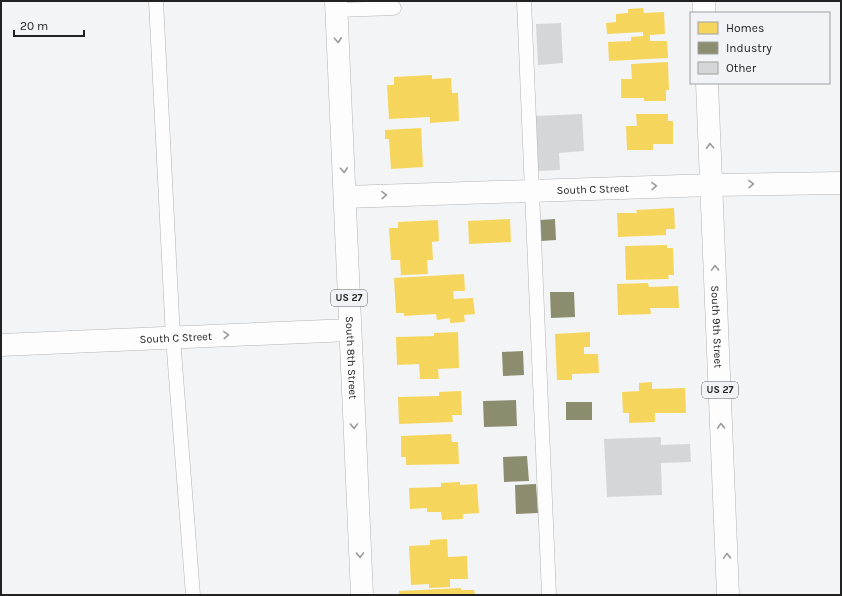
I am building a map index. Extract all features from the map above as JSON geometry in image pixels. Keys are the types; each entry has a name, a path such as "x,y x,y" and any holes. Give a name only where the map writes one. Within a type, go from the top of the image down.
{"main road":[{"path":"704,1 704,12"},
{"name":"South 8th Street","path":"336,6 362,595"},
{"name":"South 9th Street","path":"707,84 728,595"},
{"name":"South C Street","path":"345,197 531,190 841,183"},
{"name":"South C Street","path":"1,345 350,330"}],"lane":[{"path":"156,1 173,338 193,595"},
{"path":"524,1 549,595"},
{"path":"336,6 394,8"}],"building: Homes":[{"path":"643,8 644,13 664,12 665,34 650,35 650,41 667,41 668,58 609,61 608,42 631,41 631,37 643,36 643,32 607,34 606,23 616,22 616,14 628,13 628,9"},
{"path":"668,62 669,90 666,90 666,101 644,101 644,98 621,98 621,79 632,79 631,64"},
{"path":"432,75 432,79 451,78 452,93 458,93 459,121 430,123 430,117 389,119 387,85 394,85 394,77"},
{"path":"636,114 668,114 668,121 673,121 673,144 653,144 653,150 627,150 626,126 637,126"},
{"path":"421,128 423,167 391,169 389,139 385,139 385,130"},
{"path":"674,208 675,229 666,229 666,235 618,237 617,213 637,213 636,210"},
{"path":"510,219 511,242 469,244 468,221"},
{"path":"438,220 439,241 432,242 433,260 427,260 428,274 401,275 400,260 391,260 389,228 398,228 398,222"},
{"path":"667,245 667,248 673,248 674,275 668,275 669,279 626,280 625,246"},
{"path":"464,274 465,291 453,291 454,299 473,298 475,314 464,315 465,322 450,323 450,318 437,320 436,314 404,316 404,313 396,313 394,278"},
{"path":"648,283 649,287 678,286 679,308 650,308 651,314 618,315 617,284"},
{"path":"458,332 459,368 438,369 439,379 420,379 419,364 397,365 396,337 434,336 434,333"},
{"path":"590,332 590,347 584,347 584,354 598,354 599,373 572,374 572,380 557,380 555,334"},
{"path":"652,382 652,389 685,388 686,413 655,413 655,422 629,423 629,413 623,413 622,392 639,391 639,383"},
{"path":"461,391 462,415 452,415 453,422 399,424 398,397 439,396 439,392"},
{"path":"451,434 452,442 458,442 459,464 406,465 406,457 401,457 401,436"},
{"path":"460,482 460,485 477,484 479,513 463,514 463,519 442,520 441,512 427,512 427,508 410,509 409,488 441,487 441,483"},
{"path":"447,539 448,557 467,556 468,579 450,579 450,587 429,588 429,584 411,585 409,546 430,545 430,540"},
{"path":"461,588 461,590 474,590 475,595 399,595 399,591"}],"building: Industry":[{"path":"555,219 556,240 541,241 540,220"},
{"path":"550,292 574,292 575,317 551,318"},
{"path":"523,351 524,375 503,376 502,352"},
{"path":"516,400 517,426 484,427 483,401"},
{"path":"566,402 592,402 592,420 566,420"},
{"path":"527,456 529,481 504,482 503,457"},
{"path":"536,484 538,513 516,514 515,485"}],"building: Other":[{"path":"561,23 563,63 538,65 536,24"},
{"path":"582,114 584,151 559,153 560,170 538,171 535,116"},
{"path":"661,437 661,445 690,444 691,462 661,463 662,495 607,497 604,439"}]}
